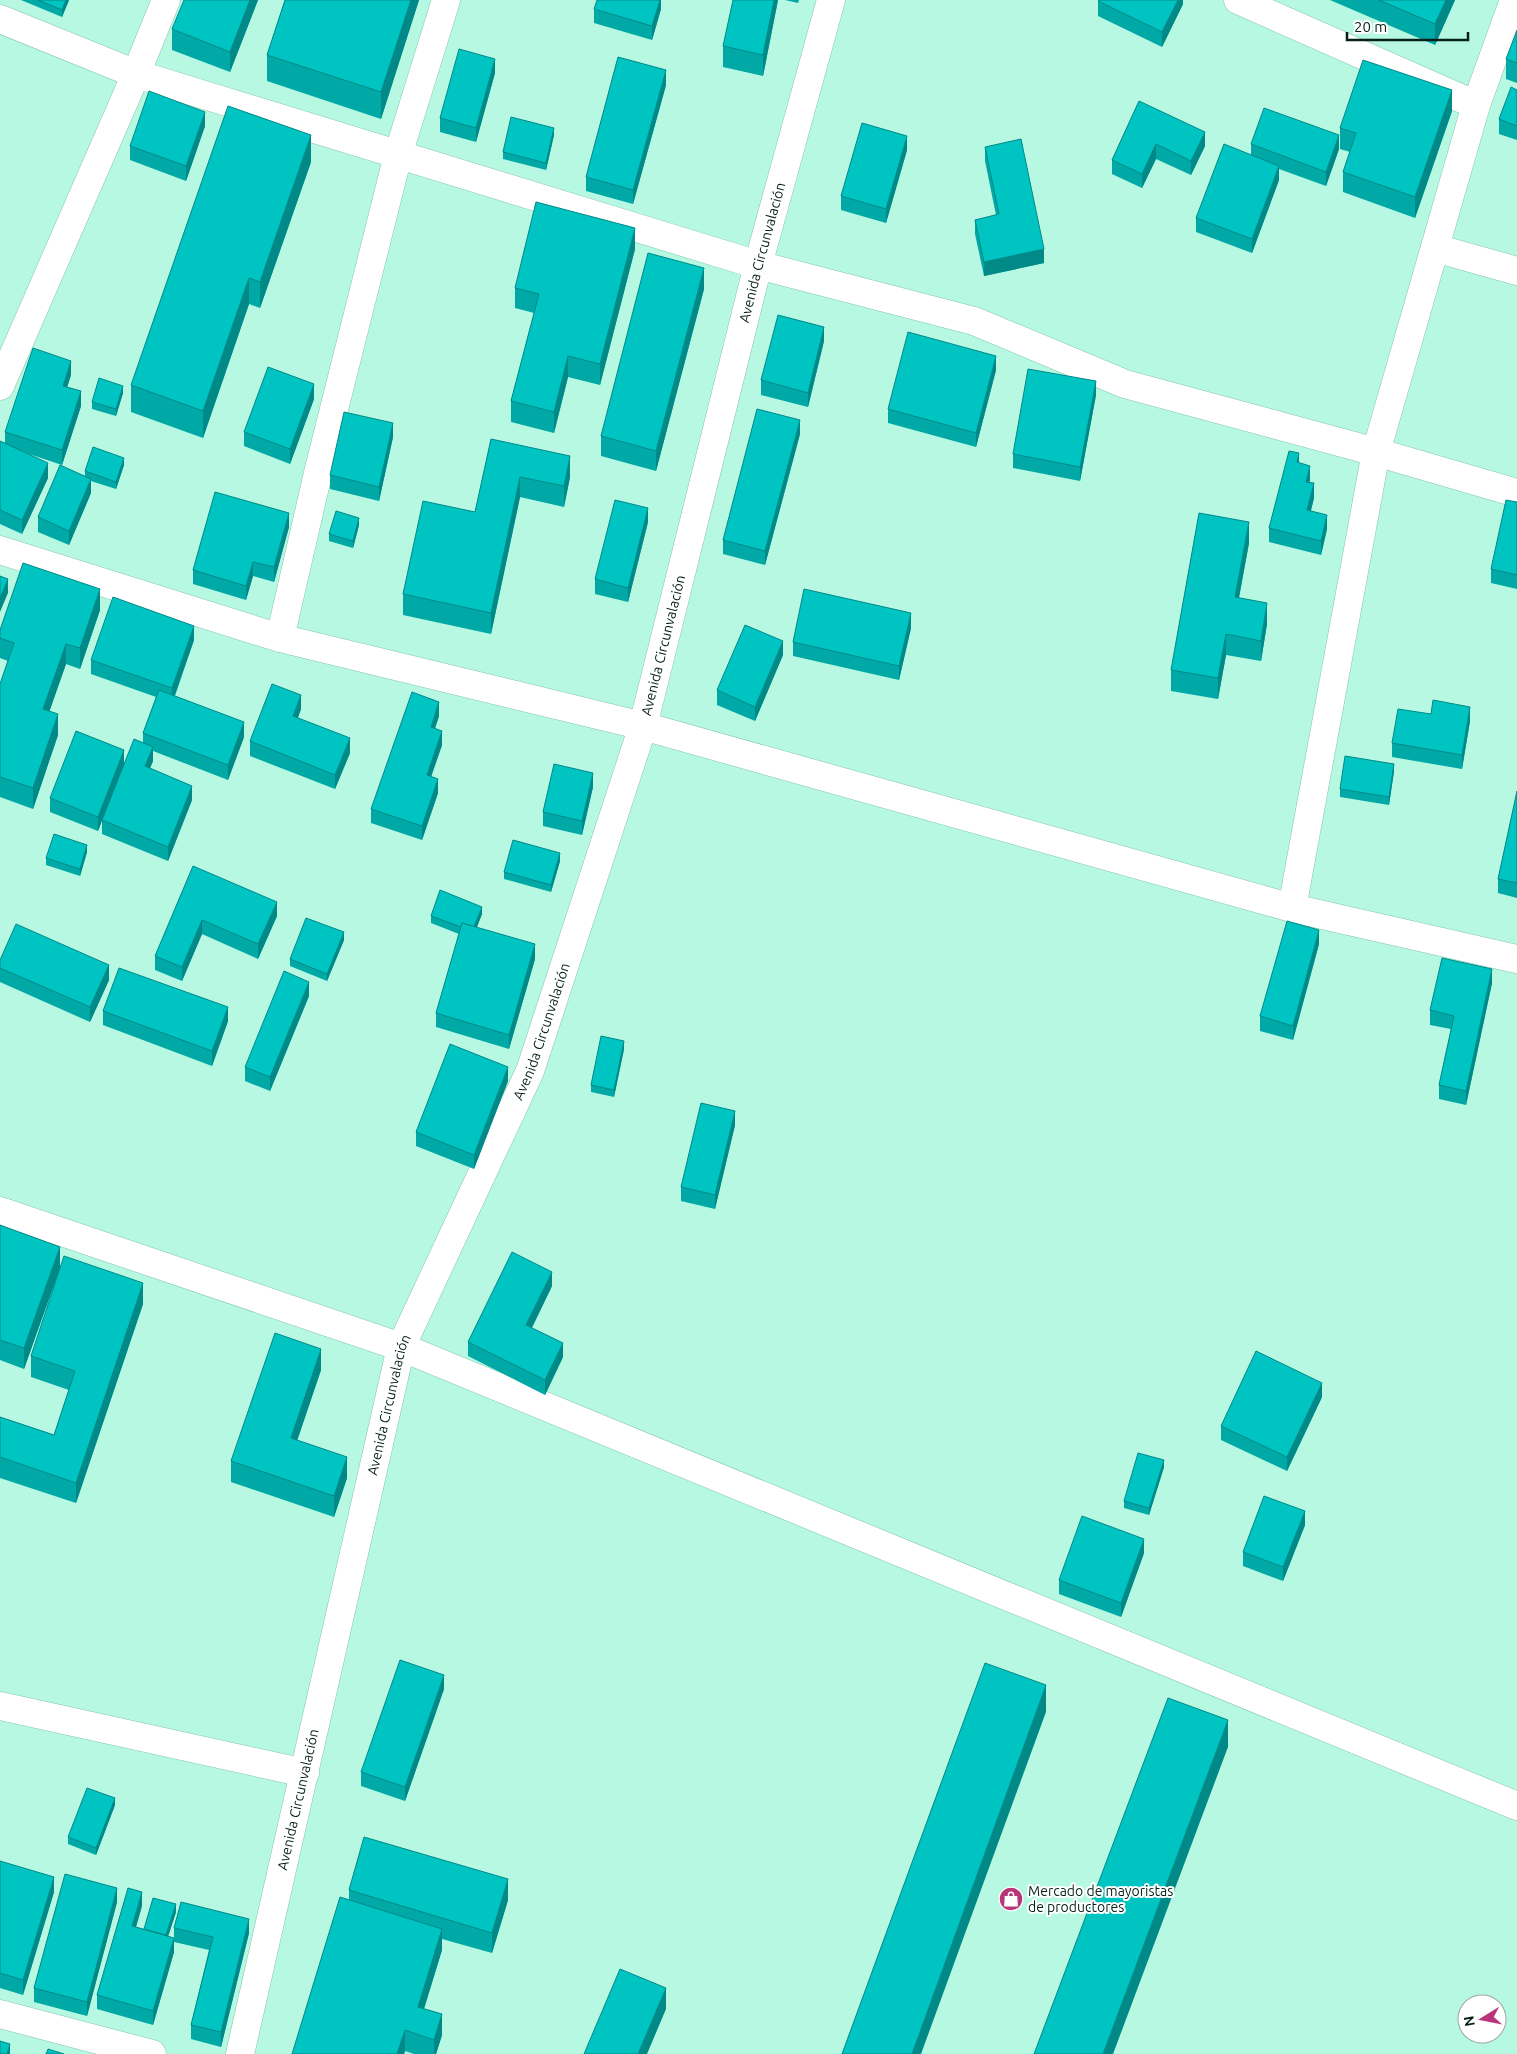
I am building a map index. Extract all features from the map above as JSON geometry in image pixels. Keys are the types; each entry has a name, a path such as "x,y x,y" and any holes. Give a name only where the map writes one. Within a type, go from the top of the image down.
{"street":[{"path":"0,386 136,74 166,0"},
{"path":"280,638 319,469 398,155 446,0"},
{"name":"Avenida Circunvalación","path":"240,2054 401,1347 530,1071 642,726 758,266 831,0"},
{"path":"1238,0 1476,105"},
{"path":"1292,908 1376,452 1476,105 1514,0"},
{"path":"0,20 136,74 398,155 758,266 974,321 1125,384 1376,452 1517,493"},
{"path":"1435,248 1517,271"},
{"path":"0,550 280,638 642,726 1292,908 1517,959"},
{"path":"0,1211 401,1347 1517,1806"},
{"path":"0,1706 304,1773"},
{"path":"0,2014 152,2054"}],"building":[{"path":"38,0 66,0 62,10"},
{"path":"184,0 250,0 230,52 172,29"},
{"path":"285,0 411,0 381,92 267,55"},
{"path":"597,0 660,0 652,26 594,9"},
{"path":"733,0 774,0 763,55 723,46"},
{"path":"1099,0 1178,0 1162,32"},
{"path":"1379,0 1446,0 1435,24"},
{"path":"1517,30 1517,63 1506,59"},
{"path":"459,49 495,59 476,128 440,118"},
{"path":"618,57 666,70 633,190 586,177"},
{"path":"1363,60 1452,90 1415,197 1343,172 1356,133 1340,128"},
{"path":"1511,87 1517,90 1517,126 1499,119"},
{"path":"149,91 205,112 186,166 130,146"},
{"path":"1139,101 1205,132 1191,161 1156,144 1142,174 1112,160"},
{"path":"228,106 311,135 260,282 249,278 203,411 131,385"},
{"path":"1264,108 1339,135 1326,172 1251,144"},
{"path":"511,117 554,128 546,163 503,152"},
{"path":"862,123 907,136 886,209 841,196"},
{"path":"1021,139 1044,249 984,262 975,220 999,214 985,147"},
{"path":"1224,144 1279,166 1252,239 1196,218"},
{"path":"536,202 635,228 600,364 568,356 554,412 511,401 539,294 515,288"},
{"path":"648,253 704,268 656,451 601,436"},
{"path":"778,315 824,327 808,393 761,380"},
{"path":"908,332 996,356 976,433 888,409"},
{"path":"33,348 71,361 63,386 81,391 62,450 5,432"},
{"path":"268,367 314,384 290,449 244,432"},
{"path":"1028,369 1096,381 1080,467 1013,454"},
{"path":"99,378 123,386 116,409 92,402"},
{"path":"757,409 800,420 765,551 723,540"},
{"path":"344,412 393,423 379,487 330,475"},
{"path":"491,439 570,456 564,486 520,477 491,613 403,594 423,501 475,512"},
{"path":"0,441 48,463 22,520 0,510"},
{"path":"93,447 124,458 116,482 85,471"},
{"path":"1289,451 1299,453 1297,462 1310,466 1306,482 1314,483 1307,510 1327,515 1321,541 1269,528"},
{"path":"60,465 91,479 69,531 38,517"},
{"path":"215,492 289,513 274,567 253,562 246,586 193,570"},
{"path":"615,500 648,508 628,588 595,579"},
{"path":"1506,500 1517,502 1517,575 1491,569"},
{"path":"336,511 359,518 353,541 329,534"},
{"path":"1199,513 1249,522 1235,597 1267,603 1261,641 1226,634 1218,678 1171,670"},
{"path":"23,563 100,589 80,648 66,644 43,709 58,714 33,788 0,777 0,684 14,643 0,638 0,630"},
{"path":"0,576 8,579 0,598"},
{"path":"804,589 911,613 899,666 793,642"},
{"path":"113,597 194,626 172,688 91,660"},
{"path":"745,625 783,641 755,707 717,690"},
{"path":"272,684 301,695 293,716 350,738 335,775 250,741"},
{"path":"159,690 244,722 228,765 143,733"},
{"path":"412,692 439,702 431,727 442,731 427,775 438,779 422,826 371,809"},
{"path":"1433,700 1470,707 1462,755 1392,743 1398,709 1431,714"},
{"path":"76,731 124,750 98,817 50,798"},
{"path":"134,739 153,747 145,766 192,786 168,847 102,820"},
{"path":"1345,756 1394,764 1389,797 1340,789"},
{"path":"554,764 593,773 582,821 543,812"},
{"path":"1517,791 1517,883 1498,879"},
{"path":"54,834 87,845 80,869 46,858"},
{"path":"513,840 560,853 551,885 504,872"},
{"path":"193,866 277,902 258,944 202,920 182,967 155,956"},
{"path":"440,890 482,907 474,927 462,923 461,927 431,916"},
{"path":"306,918 344,932 327,974 290,959"},
{"path":"1287,921 1319,930 1293,1026 1260,1016"},
{"path":"462,923 535,944 509,1035 436,1013"},
{"path":"16,924 109,965 90,1007 0,968 0,960"},
{"path":"1442,958 1492,969 1466,1091 1439,1085 1454,1016 1430,1010"},
{"path":"119,968 228,1007 212,1051 103,1011"},
{"path":"284,971 309,982 270,1077 245,1067"},
{"path":"601,1036 624,1041 614,1090 591,1085"},
{"path":"450,1044 508,1067 474,1155 416,1132"},
{"path":"701,1103 735,1111 715,1195 681,1187"},
{"path":"0,1225 60,1247 24,1348 0,1340"},
{"path":"512,1252 552,1272 526,1325 563,1343 545,1380 468,1342"},
{"path":"64,1256 143,1283 76,1483 0,1457 0,1417 54,1435 75,1371 31,1356"},
{"path":"275,1333 321,1349 291,1438 347,1457 334,1496 231,1461"},
{"path":"1256,1351 1322,1383 1287,1457 1221,1426"},
{"path":"1138,1453 1164,1460 1149,1508 1124,1501"},
{"path":"1264,1496 1305,1511 1283,1567 1243,1552"},
{"path":"1082,1516 1144,1539 1121,1603 1059,1580"},
{"path":"400,1660 444,1675 405,1787 361,1772"},
{"path":"985,1663 1046,1685 912,2054 842,2054"},
{"path":"1168,1698 1228,1720 1103,2054 1034,2054"},
{"path":"87,1788 115,1798 96,1848 68,1837"},
{"path":"364,1837 508,1879 492,1933 349,1890"},
{"path":"0,1861 54,1877 23,1980 0,1973"},
{"path":"65,1874 117,1888 87,2002 34,1988"},
{"path":"128,1888 142,1892 132,1926 174,1938 153,2011 97,1995"},
{"path":"340,1897 442,1929 418,2007 442,2014 434,2040 405,2030 397,2054 292,2054"},
{"path":"153,1898 176,1904 166,1935 144,1929"},
{"path":"181,1902 249,1919 221,2032 191,2025 213,1937 174,1928"},
{"path":"620,1969 666,1988 638,2054 584,2054"},
{"path":"0,2041 10,2044 7,2054 0,2054"},
{"path":"48,2049 64,2054 46,2054"}],"place":[{"name":"Mercado de mayoristas de productores","path":"1011,1899"}]}
